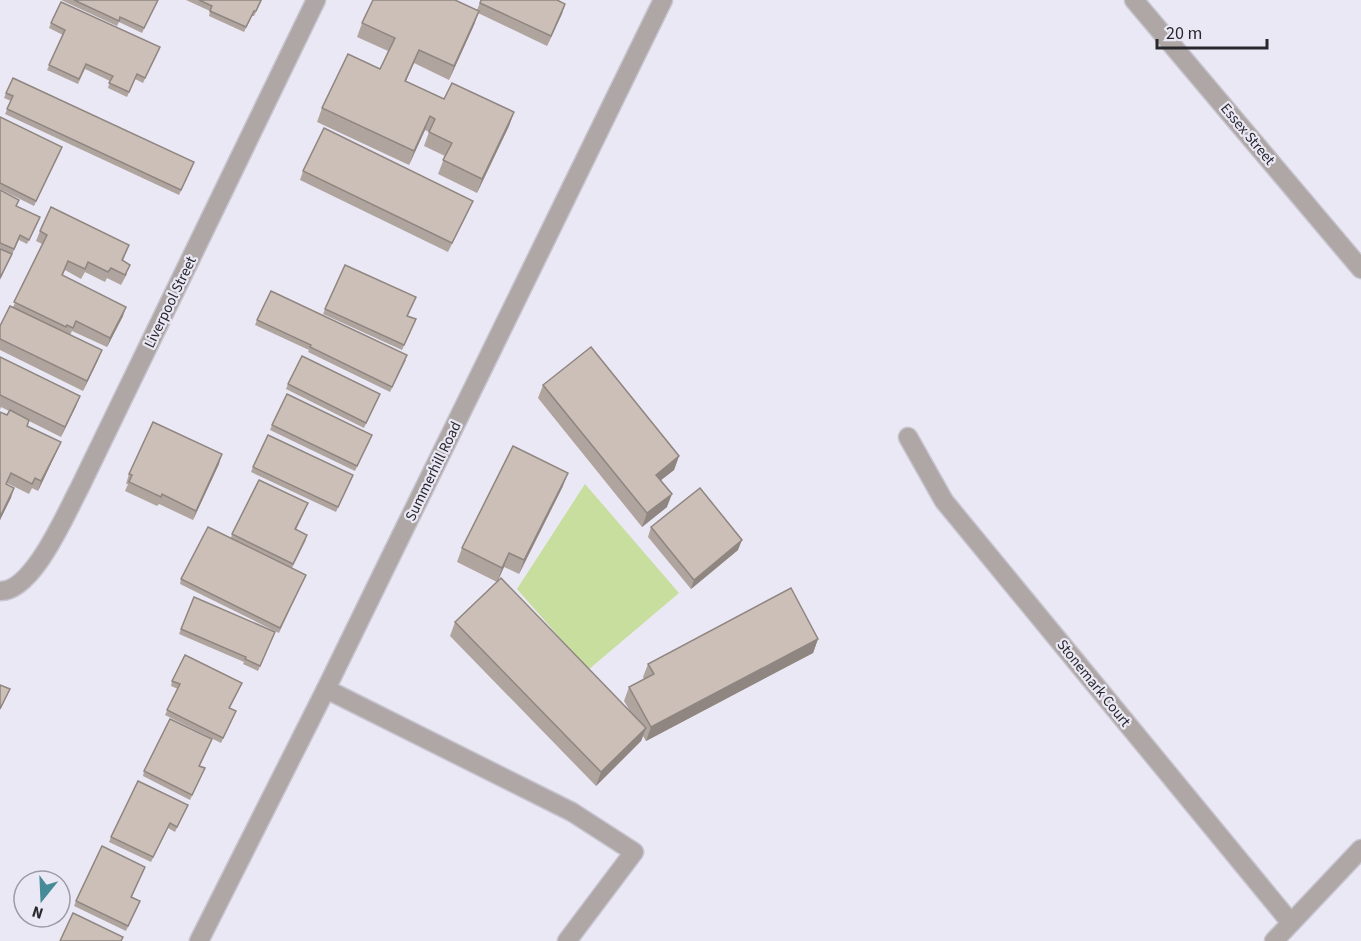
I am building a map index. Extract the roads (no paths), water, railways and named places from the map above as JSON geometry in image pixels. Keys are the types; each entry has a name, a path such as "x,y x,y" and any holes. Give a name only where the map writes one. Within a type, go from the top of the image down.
{"street":[{"name":"Liverpool Street","path":"3,591 20,585 49,547 316,0"},
{"name":"Summerhill Road","path":"199,941 326,689 663,0"},
{"name":"Essex Street","path":"1134,0 1361,269"},
{"name":"Stonemark Court","path":"908,437 944,501 1291,923"},
{"path":"326,689 572,812 634,852 567,941"},
{"path":"1274,941 1361,849"}]}
